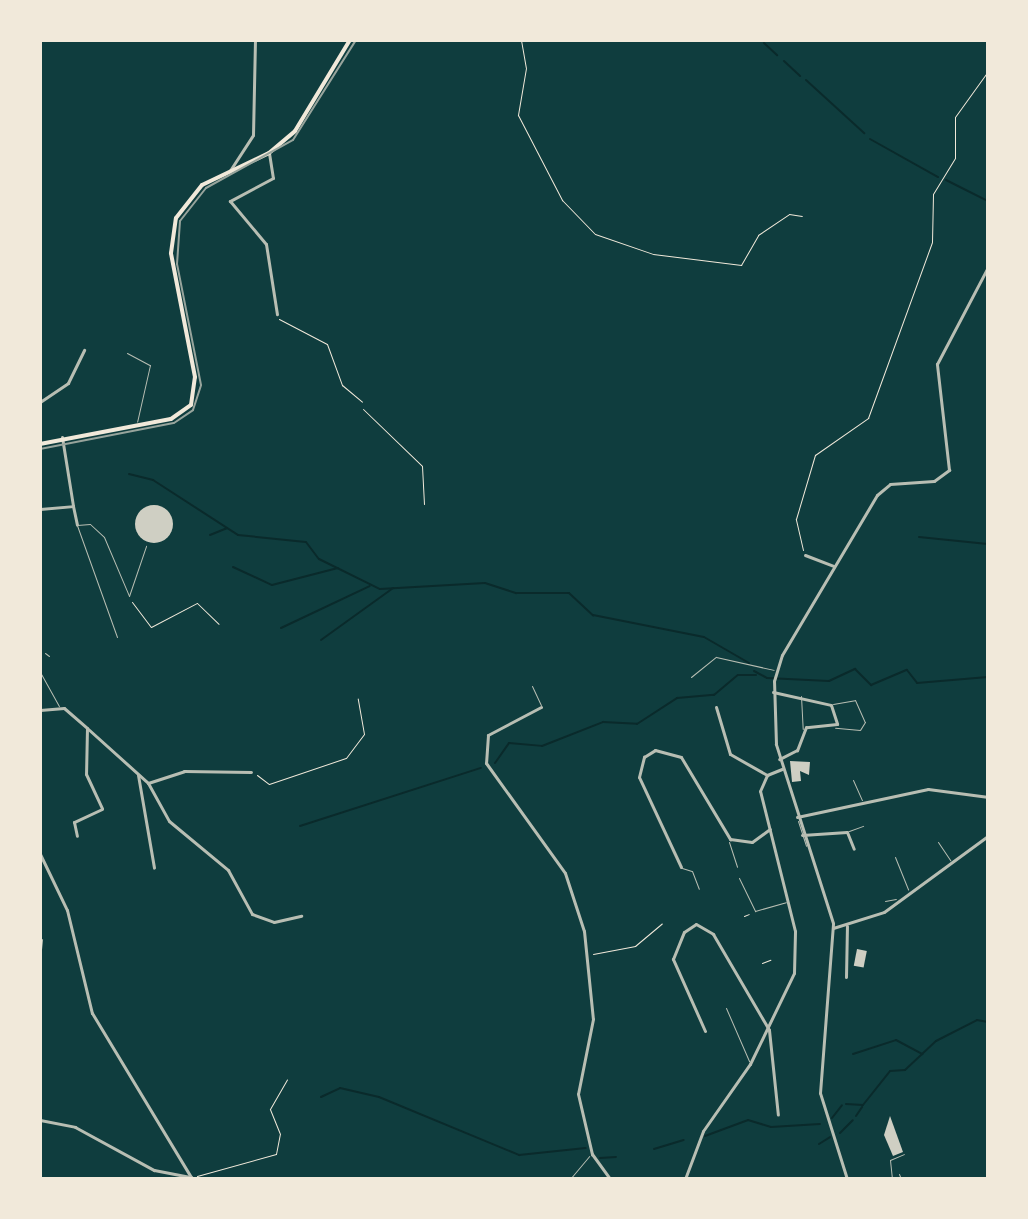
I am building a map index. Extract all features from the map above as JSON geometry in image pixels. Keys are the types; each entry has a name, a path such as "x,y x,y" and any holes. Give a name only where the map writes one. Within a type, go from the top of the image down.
{"main road":[{"path":"40,444 62,437 178,416 196,392 171,253 173,227 195,190 269,153 302,124 350,40"}],"street":[{"path":"229,172 228,163 253,135 255,40"},
{"path":"269,153 273,178 230,201 266,244 277,314"},
{"path":"847,1179 820,1093 833,928 779,759 774,679 776,670 834,566 883,489 934,481 949,470 937,364 988,267"},
{"path":"40,402 68,383 84,350"},
{"path":"62,437 77,525"},
{"path":"40,509 73,506"},
{"path":"805,555 834,566"},
{"path":"773,692 831,705 835,728 803,729 797,750 779,759"},
{"path":"40,710 59,706 148,783 169,821 228,870 252,914 274,922 301,916"},
{"path":"541,707 488,735 486,763 565,873 587,956 593,1019 578,1094 592,1154 610,1179"},
{"path":"716,707 730,754 767,775"},
{"path":"77,836 74,822 102,809 86,774 87,728"},
{"path":"681,867 639,777 649,753 668,749 681,757 730,839 752,842 770,829"},
{"path":"685,1179 703,1131 750,1064 769,1030 796,960 789,902 760,791 767,775 782,769"},
{"path":"148,783 184,771 251,772"},
{"path":"138,775 154,868"},
{"path":"797,819 928,789 988,797"},
{"path":"802,835 847,832 854,849"},
{"path":"833,928 847,926 899,900 988,836"},
{"path":"40,854 67,910 92,1013 192,1178"},
{"path":"705,1031 673,959 684,932 696,924 713,934 769,1030 778,1115"},
{"path":"846,977 847,926"},
{"path":"40,1120 75,1127 154,1170 192,1178"}],"lane":[{"path":"127,353 150,365 137,424"},
{"path":"117,637 77,525 90,524 104,537 129,596"},
{"path":"129,596 146,546"},
{"path":"40,647 49,656"},
{"path":"40,655 43,652"},
{"path":"691,677 694,670 716,657 776,670"},
{"path":"40,672 59,706"},
{"path":"532,686 541,707 547,710"},
{"path":"801,696 803,729"},
{"path":"831,705 855,700 865,722 860,730 835,728"},
{"path":"853,780 864,806"},
{"path":"797,819 806,846"},
{"path":"847,832 863,826"},
{"path":"730,839 737,867"},
{"path":"938,842 952,862"},
{"path":"895,857 909,893"},
{"path":"681,867 692,871 699,889"},
{"path":"739,878 755,911 789,902"},
{"path":"885,901 899,900"},
{"path":"40,959 42,939"},
{"path":"726,1008 750,1064"},
{"path":"570,1179 592,1154"},
{"path":"892,1179 890,1160 904,1154"},
{"path":"899,1174 901,1179"}],"path":[{"path":"521,40 526,68 518,115 562,200 595,234 653,254 741,265 758,235 789,214 802,216"},
{"path":"805,555 796,519 815,455 868,418 932,242 936,186 955,158 955,117 988,71"},
{"path":"277,314 327,344 342,385 362,402"},
{"path":"363,409 422,466 424,504"},
{"path":"129,596 151,627 197,603 219,624"},
{"path":"251,772 269,784 346,758 364,734 358,699"},
{"path":"744,916 755,911"},
{"path":"587,956 635,946 662,923"},
{"path":"762,963 770,960"},
{"path":"192,1178 276,1154 280,1134 270,1109 287,1080"}],"building":[{"path":"154,505 167,511 173,524 167,537 154,543 141,537 135,524 141,511"},
{"path":"790,761 810,762 809,775 800,771 801,781 792,782"},
{"path":"857,949 867,951 864,968 854,966"},
{"path":"890,1116 903,1152 893,1156 884,1135"}],"waterway":[{"path":"764,43 777,55"},
{"path":"784,61 800,76"},
{"path":"806,80 864,133"},
{"path":"870,139 938,177"},
{"path":"946,180 988,201"},
{"path":"129,474 153,480 238,535 306,542 319,559 380,589 485,583 516,593 569,593 593,615 704,637 749,663"},
{"path":"210,535 227,528"},
{"path":"919,537 988,544"},
{"path":"233,567 272,585 338,568"},
{"path":"281,628 370,586"},
{"path":"321,640 393,588"},
{"path":"754,671 767,678 829,681 855,669 871,685 907,670 917,683 988,677"},
{"path":"495,763 509,743 542,746 603,722 637,724 677,698 714,695 738,675 756,675"},
{"path":"300,826 481,768"},
{"path":"846,1104 863,1105 890,1071 905,1070 936,1041 977,1020 988,1022"},
{"path":"853,1054 896,1040 922,1054"},
{"path":"321,1097 340,1088 379,1097 519,1155 586,1148"},
{"path":"832,1118 842,1105"},
{"path":"856,1116 862,1107"},
{"path":"705,1136 748,1120 771,1127 820,1124"},
{"path":"840,1133 853,1120"},
{"path":"819,1144 830,1137"},
{"path":"654,1149 684,1140"},
{"path":"600,1158 616,1157"}],"railway":[{"path":"40,449 174,423 193,410 201,385 177,264 180,221 206,188 293,140 356,40"}]}
